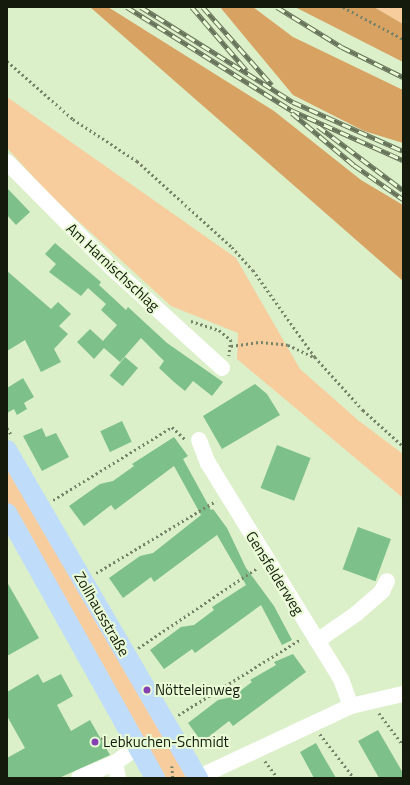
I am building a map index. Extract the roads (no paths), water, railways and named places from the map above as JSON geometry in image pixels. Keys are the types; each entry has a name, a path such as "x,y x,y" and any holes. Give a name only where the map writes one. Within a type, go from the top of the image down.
{"main road":[{"name":"Zollhausstraße","path":"7,450 197,778"},
{"path":"7,513 155,778"}],"street":[{"name":"Am Harnischschlag","path":"7,162 110,267 222,368"},
{"name":"Gensfelderweg","path":"199,440 208,463 341,679 351,706"},
{"path":"314,637 356,614 382,591 387,581"},
{"path":"197,778 351,706 403,694"},
{"path":"79,778 116,771 138,746"}],"railway":[{"path":"127,7 291,110 403,160"},
{"path":"141,7 293,102 403,151"},
{"path":"192,7 247,71"},
{"path":"203,7 272,85"},
{"path":"277,7 342,47 403,77"},
{"path":"292,113 354,165 403,199"},
{"path":"318,126 403,190"}],"place":[{"name":"Nötteleinweg","path":"147,690"},
{"name":"Lebkuchen-Schmidt","path":"95,742"}]}
